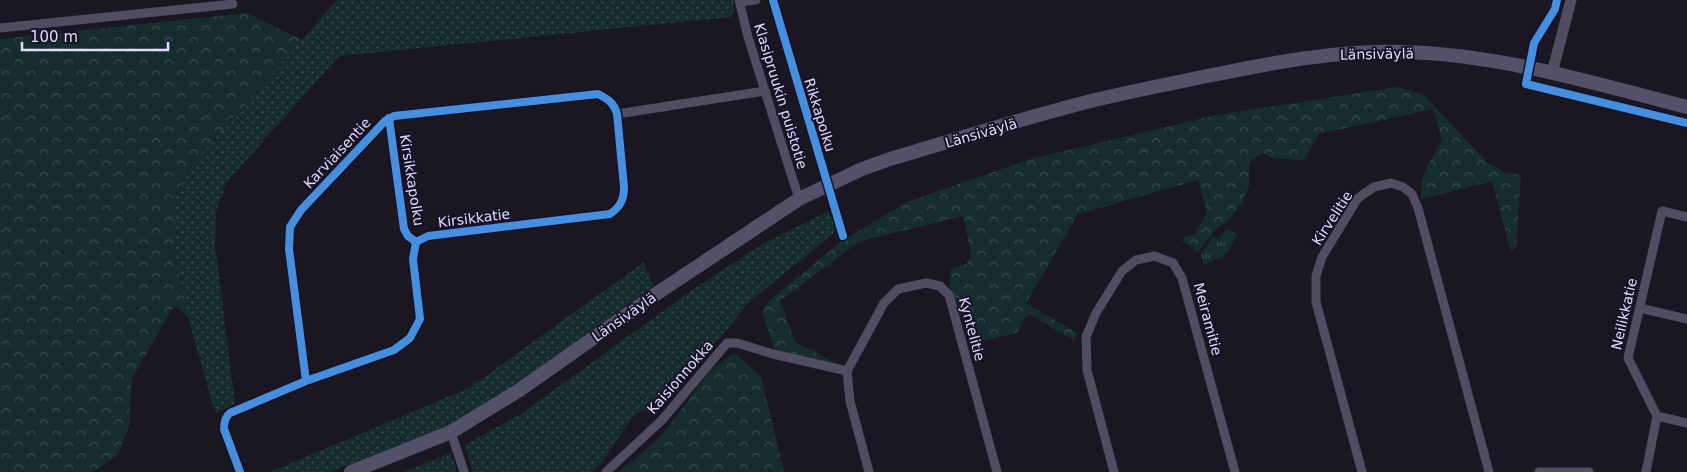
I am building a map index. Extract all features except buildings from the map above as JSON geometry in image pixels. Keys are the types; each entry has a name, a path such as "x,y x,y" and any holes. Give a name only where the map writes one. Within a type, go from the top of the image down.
{"main road":[{"name":"Länsiväylä","path":"351,472 451,432 518,391 656,294 799,199 862,169 890,159 1095,100 1229,71 1302,59 1359,53 1404,52 1461,57 1529,68 1687,106"}],"street":[{"path":"739,1 756,0"},
{"path":"1552,73 1571,0"},
{"name":"Klasipruukin puistotie","path":"739,1 764,91 799,199"},
{"path":"0,28 233,4"},
{"path":"616,114 764,91"},
{"name":"Karviaisentie","path":"306,381 289,249 290,228 301,210 385,121 394,116 598,94 614,106 616,114"},
{"name":"Kirsikkatie","path":"240,472 224,429 226,416 306,381 394,350 410,338 420,319 413,259 416,242 428,236 610,214 619,208 624,198 624,187 616,114"},
{"name":"Kirvelitie","path":"1362,472 1316,302 1316,276 1322,257 1358,198 1374,187 1391,183 1403,187 1412,194 1418,208 1489,472"},
{"name":"Neilikkatie","path":"1657,416 1628,358 1662,211 1687,217"},
{"name":"Meiramitie","path":"1114,472 1087,370 1086,337 1096,313 1122,271 1136,260 1155,256 1173,262 1182,278 1235,472"},
{"name":"Kyntelitie","path":"847,372 884,303 898,289 926,283 940,286 949,295 997,472"},
{"path":"1640,308 1687,319"},
{"name":"Kaisionnokka","path":"606,472 662,420 727,343 737,343 847,372"},
{"path":"847,372 850,401 869,472"},
{"path":"1646,472 1657,416 1687,423"},
{"path":"451,432 464,472"},
{"path":"1539,472 1589,472"}],"green space":[{"path":"337,0 733,0 735,9 730,17 339,56 226,183 216,213 215,245 235,404 215,413 188,317 174,247 174,202 189,168"},
{"path":"247,13 302,40 189,168 174,202 174,247 188,317 174,306 132,378 129,427 117,456 92,472 0,472 0,39"},
{"path":"1397,87 1424,95 1487,162 1506,173 1519,174 1521,176 1516,247 1511,252 1492,181 1422,199 1421,191 1424,176 1442,140 1433,109 1319,134 1304,160 1273,158 1263,153 1249,162 1249,186 1242,203 1228,221 1217,228 1197,253 1193,247 1182,241 1185,237 1195,234 1207,212 1198,180 1078,214 1026,303 1077,333 1074,340 1028,314 1017,333 970,344 956,301 950,289 950,269 967,264 971,254 963,216 860,241 780,301 795,342 839,366 775,351 762,312 770,300 842,241 907,202 1027,160 1216,115"},
{"path":"829,211 836,231 746,305 726,331 661,399 633,416 602,462 592,472 473,472 465,445 521,414 688,293 764,243"},
{"path":"1226,229 1237,234 1227,254 1204,265 1201,255 1212,237 1219,239"},
{"path":"644,262 653,286 498,397 456,423 420,439 329,472 270,472 469,388"},
{"path":"734,353 761,377 784,472 619,472 660,437 711,370"},
{"path":"451,453 457,472 404,472"}],"cycle path":[{"name":"Rikkapolku","path":"773,0 843,236"},
{"path":"1557,0 1555,9 1534,43 1526,84 1687,123"},
{"path":"240,472 224,429 225,420 230,413 306,381 394,350 410,338 420,319 413,259 416,242 428,236 610,214 616,209 621,203 624,187 617,114 610,102 598,94 394,116 385,121 301,210 290,227 289,249 306,381"},
{"name":"Kirsikkapolku","path":"389,118 404,229 408,236 416,242"}]}
